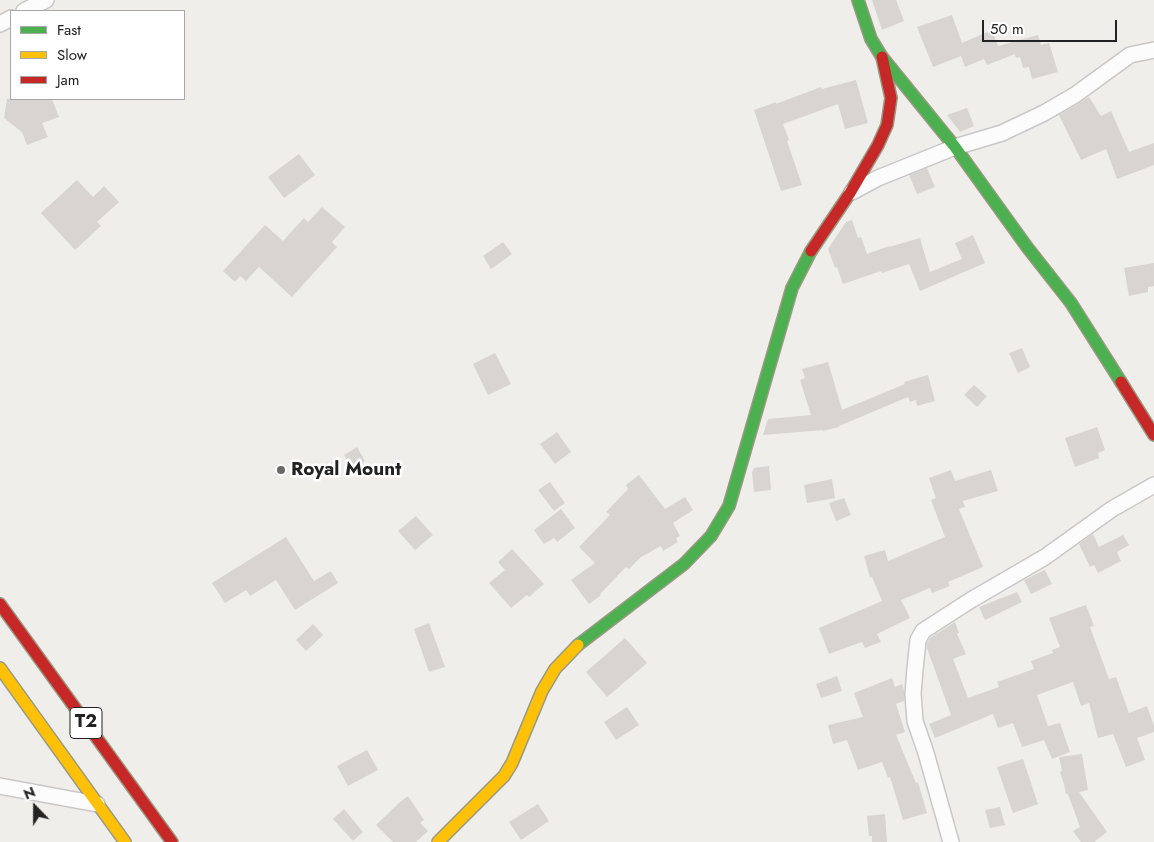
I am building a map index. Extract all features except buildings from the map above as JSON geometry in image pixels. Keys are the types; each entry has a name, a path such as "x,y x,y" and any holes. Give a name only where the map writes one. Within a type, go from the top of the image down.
{"main road":[{"path":"858,0 871,39 882,56 955,147 1027,247 1071,303 1154,435"},
{"path":"438,842 504,776 512,763 542,691 555,669 574,648 684,564 711,536 729,506 792,288 809,254 850,193 878,145 887,125 891,98 882,56"},
{"name":"T2","path":"0,604 172,842"},
{"name":"T2","path":"0,668 126,842"}],"street":[{"path":"26,10 46,0"},
{"path":"850,193 878,178 955,147 1002,133 1044,113 1075,95 1130,55 1154,50"},
{"path":"951,842 915,721 913,694 915,669 918,640 923,631 971,600 1045,557 1112,510 1154,485"},
{"path":"0,786 99,805"}],"traffic: fast":[{"path":"858,0 871,39 882,57 955,147 1027,247 1071,303 1121,382"},
{"path":"578,645 684,564 711,536 729,506 792,288 811,251"}],"traffic: slow":[{"path":"438,842 504,776 512,763 542,691 555,669 578,645"},
{"path":"0,668 125,842"}],"traffic: jam":[{"path":"811,251 850,193 878,145 887,125 891,98 882,57"},
{"path":"1121,382 1154,435"},
{"path":"0,604 172,842"}],"place":[{"name":"Royal Mount","path":"281,470"}]}
